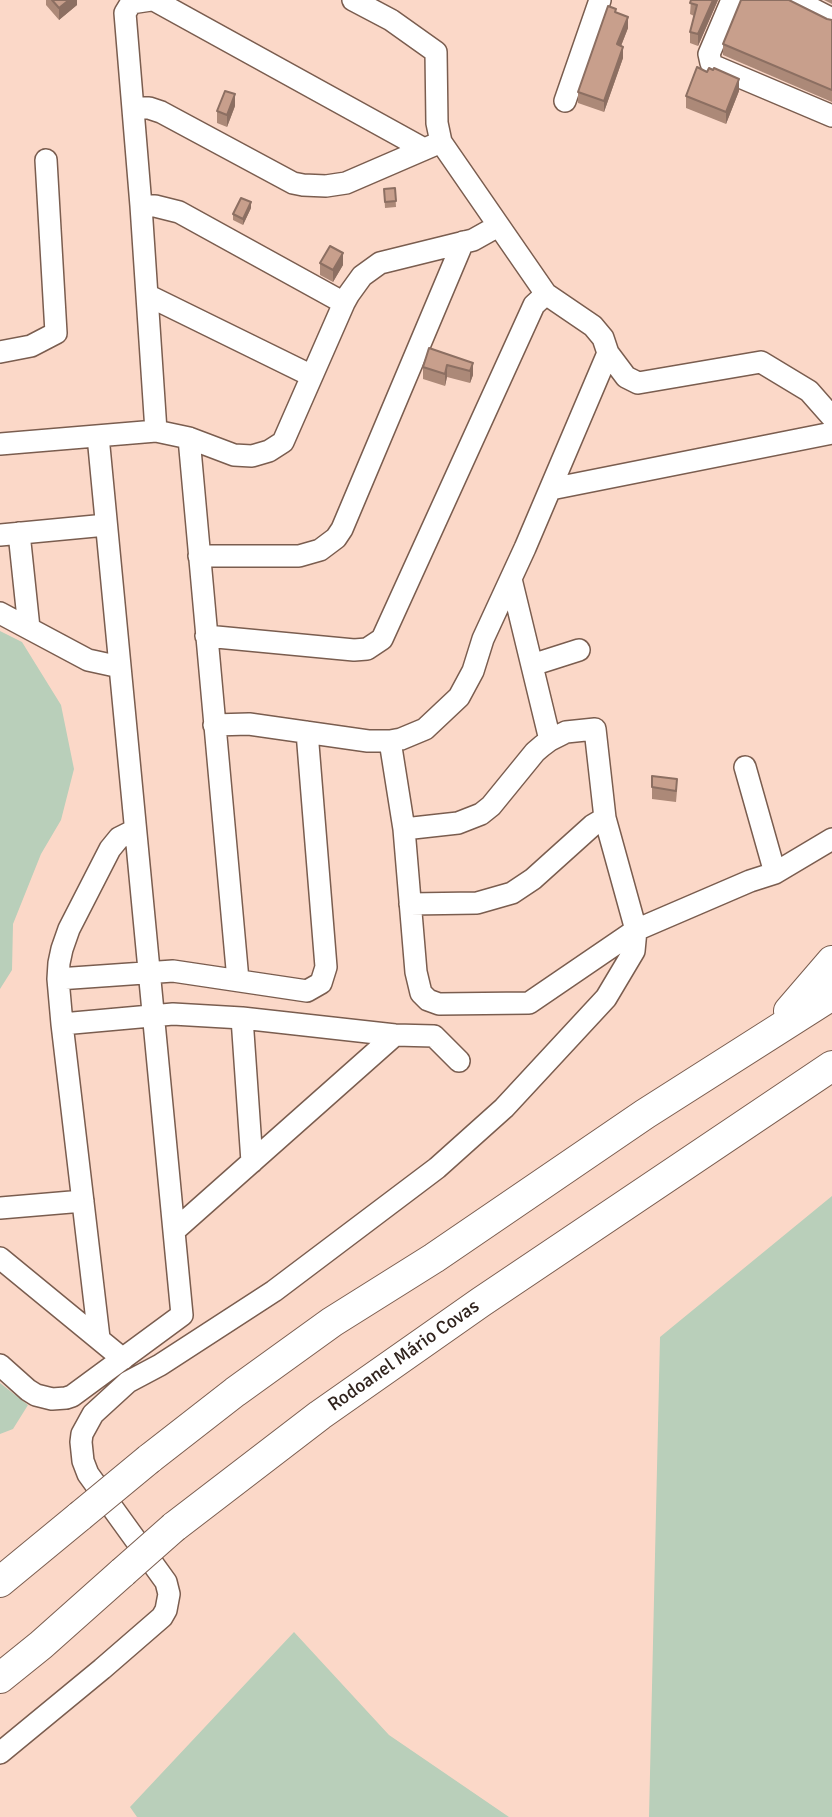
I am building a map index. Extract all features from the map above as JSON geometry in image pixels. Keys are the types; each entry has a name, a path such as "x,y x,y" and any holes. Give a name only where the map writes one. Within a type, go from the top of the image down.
{"highway":[{"path":"772,1032 832,961"},
{"path":"0,1583 235,1391 332,1322 435,1258 645,1114 832,995"},
{"name":"Rodoanel Mário Covas","path":"0,1678 174,1527 331,1407 481,1302 832,1066"},
{"path":"802,1086 832,1076"}],"street":[{"path":"156,431 125,13 131,3 152,0 432,146 498,226 546,294 593,326 626,377 638,383 761,362 809,391 832,417"},
{"path":"353,0 390,20 436,52 437,123 432,146"},
{"path":"565,101 600,0"},
{"path":"732,0 709,54 713,66 832,116"},
{"path":"795,0 832,19"},
{"path":"133,108 149,108 161,112 293,183 303,185 346,183 432,146"},
{"path":"0,352 31,346 56,333 46,160"},
{"path":"141,206 155,206 178,212 344,303"},
{"path":"0,444 156,431 189,438 234,454 252,456 269,451 283,442 344,303 362,276 380,262 473,240 498,226"},
{"path":"199,556 299,556 320,550 336,538 463,242"},
{"path":"206,636 354,650 367,649 382,639 534,305 546,294"},
{"path":"147,295 312,376"},
{"path":"214,725 249,724 368,741 390,741 425,729 459,697 473,671 483,639 512,579 608,353"},
{"path":"551,489 832,433"},
{"path":"0,1365 36,1395 59,1399 72,1396 182,1315 98,436"},
{"path":"189,438 238,980"},
{"path":"29,628 9,534 106,525"},
{"path":"512,579 550,740"},
{"path":"0,613 89,660 120,667"},
{"path":"532,664 579,650"},
{"path":"0,1753 162,1617 168,1604 166,1582 88,1474 81,1452 81,1442 82,1434 93,1413 128,1382 160,1365 274,1291 437,1168 504,1108 606,998 634,951 636,930 605,818 594,729 575,730 550,740 535,752 491,807 481,814 458,823 404,830"},
{"path":"58,979 173,971 307,991 321,983 326,967 307,732"},
{"path":"390,741 404,830 416,972 421,993 428,1000 439,1004 529,1003 636,930 775,873 832,839"},
{"path":"745,767 775,873"},
{"path":"410,904 477,903 512,893 533,879 593,825 605,818"},
{"path":"99,1338 62,1024 59,963 65,939 110,849 119,838 135,830"},
{"path":"62,1024 173,1014 242,1018 395,1035 435,1036 458,1061"},
{"path":"242,1018 252,1162"},
{"path":"174,1231 395,1035"},
{"path":"0,1208 83,1201"},
{"path":"0,1258 123,1359"}],"green space":[{"path":"0,631 22,642 61,705 74,769 61,820 41,854 13,924 12,970 0,989"},
{"path":"832,1196 832,1817 649,1817 660,1337"},
{"path":"0,1383 28,1405 13,1429 0,1434"},
{"path":"294,1632 389,1735 509,1817 137,1817 130,1807"}],"building":[{"path":"52,0 69,0 59,8"},
{"path":"691,0 713,0 698,34 690,32 697,5 690,3"},
{"path":"741,0 789,0 832,20 832,90 723,44"},
{"path":"608,6 628,17 617,44 623,47 604,101 578,92"},
{"path":"697,67 707,72 709,68 714,68 739,79 726,112 686,96"},
{"path":"225,91 235,94 227,115 217,111"},
{"path":"395,188 396,201 385,202 384,189"},
{"path":"241,198 251,202 243,219 233,214"},
{"path":"330,246 343,253 333,270 320,263"},
{"path":"429,348 473,363 470,371 447,365 445,374 423,367"},
{"path":"652,776 677,779 676,791 652,787"}]}
